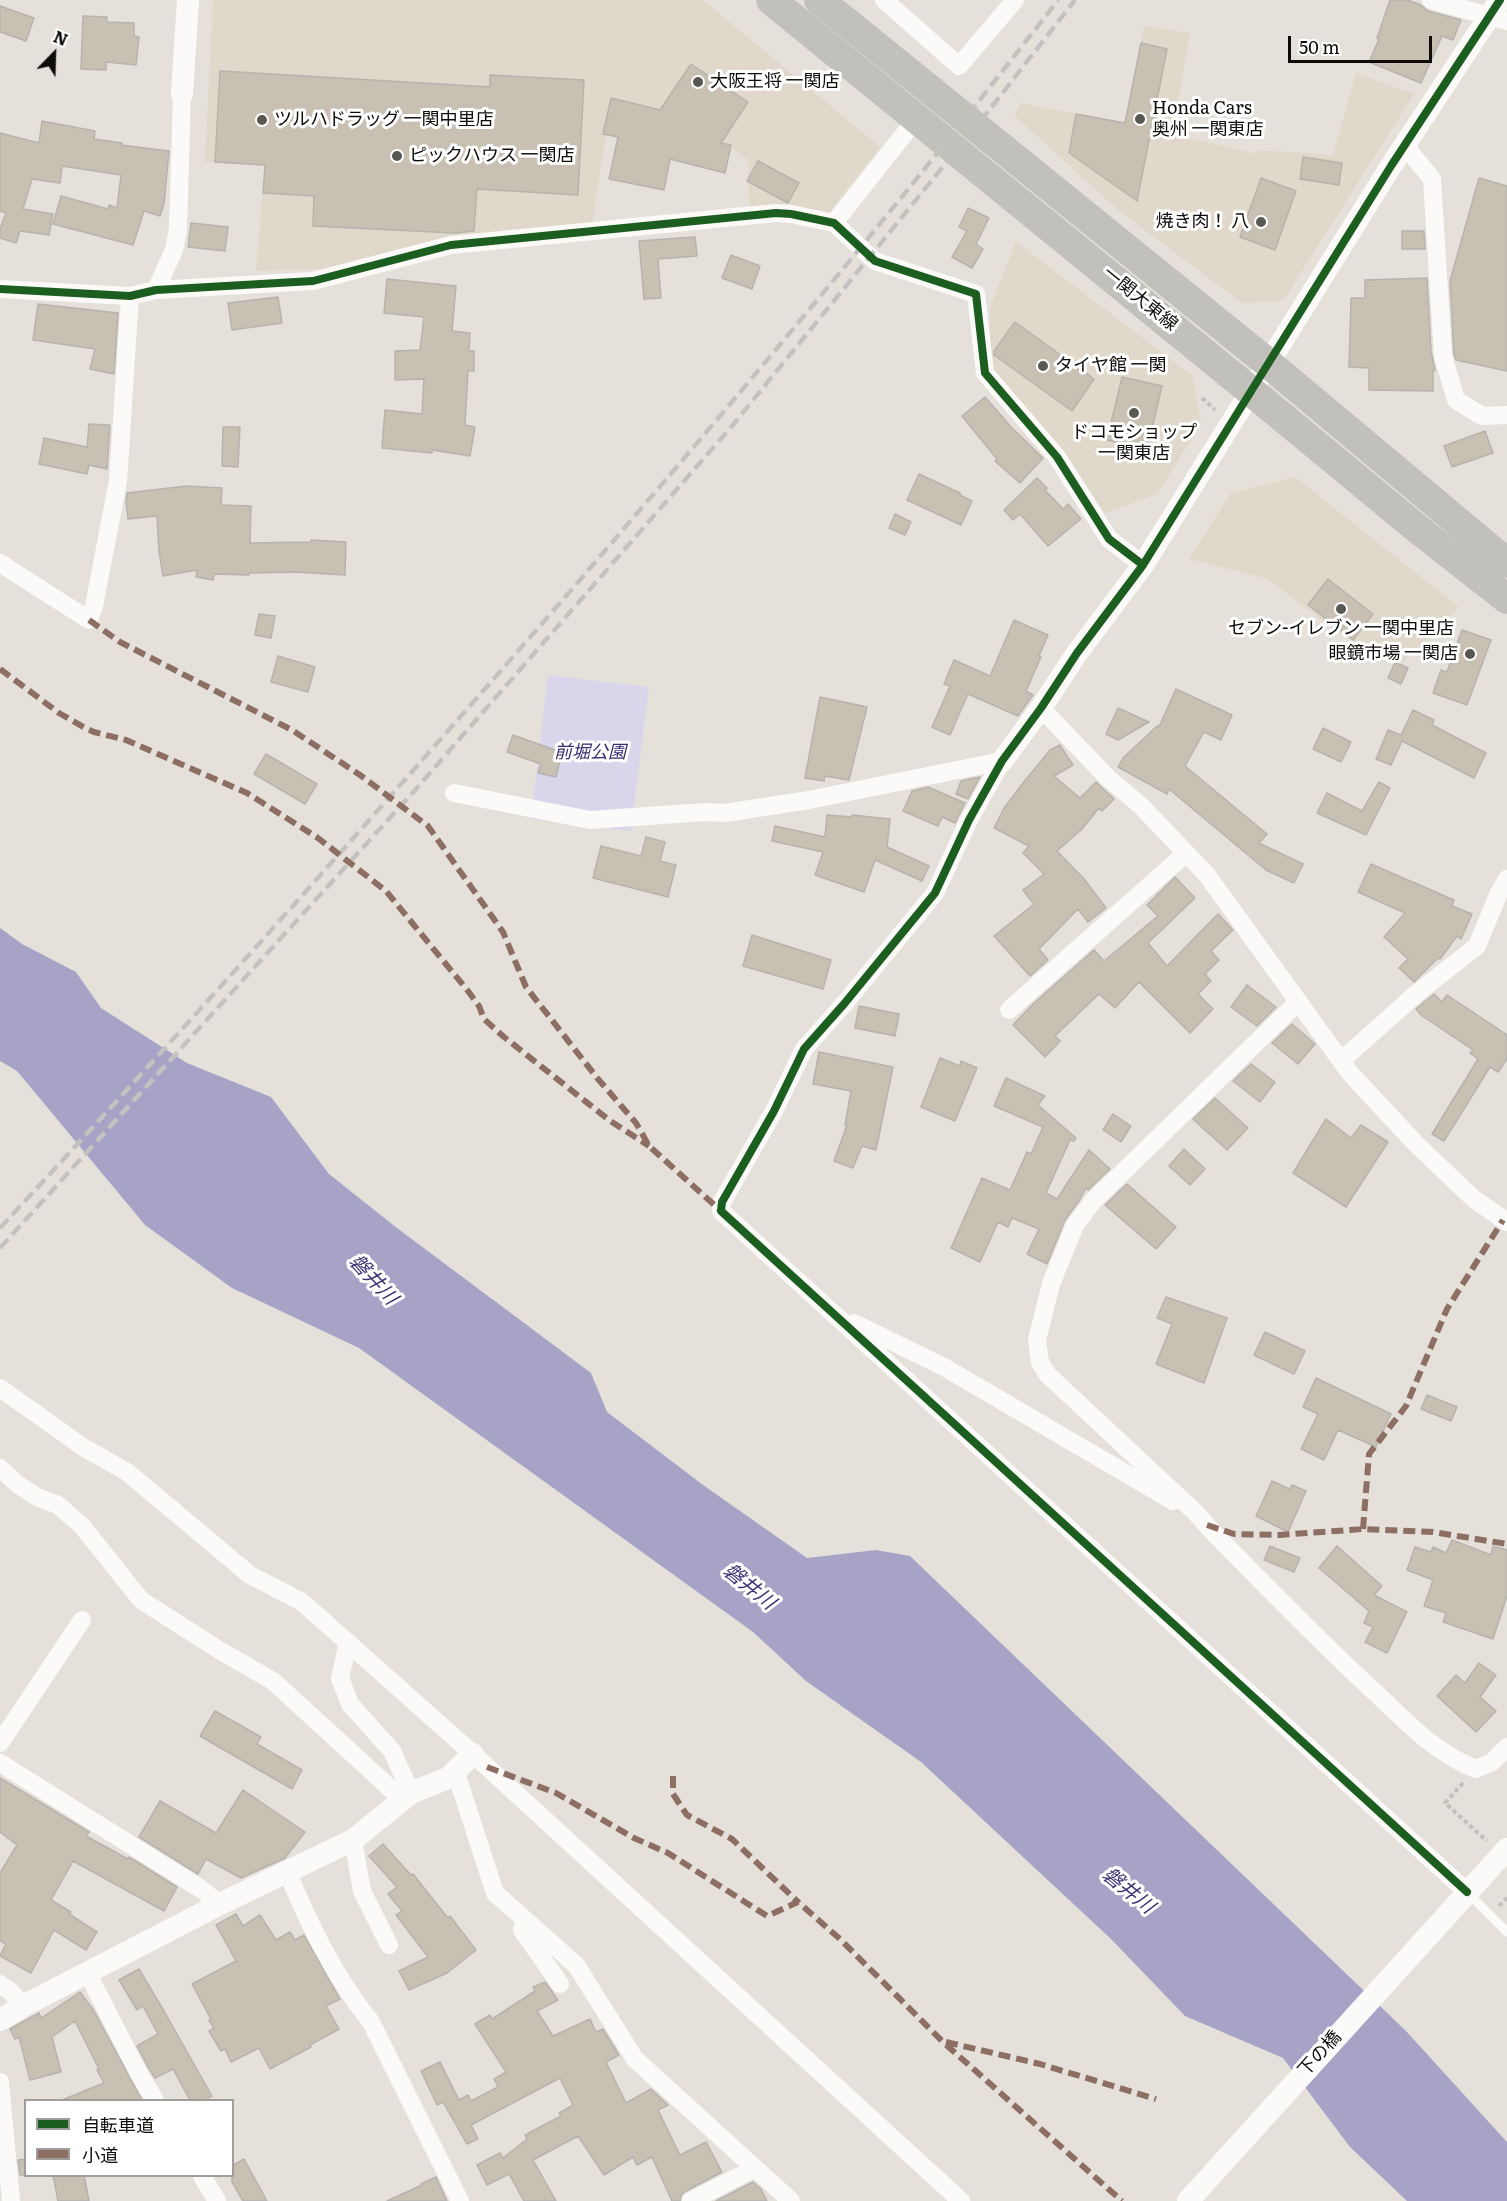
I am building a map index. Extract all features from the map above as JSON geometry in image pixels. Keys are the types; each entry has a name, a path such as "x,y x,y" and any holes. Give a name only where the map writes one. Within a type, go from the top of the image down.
{"main road":[{"name":"一関大東線","path":"771,0 1419,530 1507,599"},
{"name":"一関大東線","path":"819,0 1269,364 1507,563"}],"street":[{"path":"156,290 174,250 178,230 182,94 188,0"},
{"path":"884,0 958,66 1015,0"},
{"path":"1431,0 1499,12 1405,146 1143,565 1077,653 1041,708 1002,761 969,820 935,893 804,1049 774,1111 722,1202 721,1211 837,1315 1460,1900"},
{"path":"834,224 917,118"},
{"path":"1405,146 1432,179 1443,356 1456,400 1482,416 1507,415"},
{"path":"0,289 130,296 156,290 313,281 451,245 776,213 791,214 834,224 874,261 976,294 985,373 1057,457 1109,539 1143,565"},
{"path":"0,563 89,620 94,606 118,481 130,296"},
{"path":"1041,708 1107,777 1141,806 1207,875 1349,1072 1417,1145 1474,1199 1507,1222"},
{"path":"454,793 590,820 706,812 726,813 830,796 1002,761"},
{"path":"1009,1010 1185,854"},
{"path":"1342,1060 1416,994 1477,946 1507,879"},
{"path":"1298,1002 1094,1200 1075,1225 1051,1284 1037,1340 1040,1362 1047,1374 1196,1512 1335,1656 1434,1747 1458,1762 1476,1769 1492,1762 1507,1747"},
{"path":"837,1315 944,1368 1176,1503 1196,1512"},
{"path":"0,1388 83,1447 127,1472 250,1575 302,1602 962,2201"},
{"path":"0,1468 17,1484 37,1497 58,1505 82,1526 141,1600 219,1650 273,1681 407,1797"},
{"path":"0,1743 82,1620"},
{"path":"348,1642 340,1678 350,1704 392,1751 407,1797"},
{"path":"0,2020 87,1972 220,1904 353,1840 407,1797 448,1778 472,1754"},
{"path":"0,1763 201,1889 220,1904"},
{"path":"455,1770 495,1893 576,1965 635,2059 791,2201"},
{"path":"353,1840 362,1891 389,1946"},
{"name":"下の橋","path":"1188,2201 1460,1900 1497,1845"},
{"path":"287,1871 304,1912 354,2001 371,2022 460,2201"},
{"path":"526,1920 522,1930 560,1984"},
{"path":"87,1972 138,2072 155,2099"},
{"path":"0,1984 11,1992 23,2006"},
{"path":"0,2082 11,2201"},
{"path":"691,2201 755,2168"},
{"path":"203,2177 217,2201"}],"lane":[{"path":"1460,1900 1507,1932"}],"path":[{"path":"1202,398 1215,410"},
{"path":"1476,1769 1445,1803 1497,1845"}],"shaded area":[{"path":"213,0 703,0 880,147 828,214 749,208 748,160 724,142 647,108 611,101 592,226 326,269 256,271 265,166 205,162"},
{"path":"1144,26 1190,33 1172,134 1257,154 1259,150 1333,155 1356,73 1414,94 1283,301 1242,303 1118,210 1014,115 1021,103 1125,123"},
{"path":"1016,242 1193,376 1201,424 1157,494 1105,513 1064,451 991,368 990,307"},
{"path":"1295,477 1459,607 1402,663 1346,638 1268,579 1189,559 1231,493"}],"green space":[{"name":"前堀公園","path":"548,675 649,687 631,831 531,819"}],"water":[{"name":"磐井川","path":"0,928 22,944 76,972 101,1008 187,1063 271,1097 329,1174 397,1228 591,1373 607,1412 703,1485 807,1558 876,1550 910,1556 1406,2031 1507,2142 1507,2201 1407,2201 1350,2147 1283,2058 1185,2016 1111,1939 921,1762 806,1681 753,1632 359,1348 232,1288 145,1225 17,1071 0,1061"}],"building":[{"path":"1390,0 1408,0 1421,5 1428,11 1461,20 1453,40 1442,36 1421,83 1369,62 1379,39 1377,38"},
{"path":"0,6 34,18 26,41 0,32"},
{"path":"83,16 107,17 107,22 134,23 134,36 139,37 136,65 106,62 106,70 81,69"},
{"name":"Honda Cars 奥州 一関東店","path":"1141,43 1167,49 1137,201 1069,153 1076,114 1125,123"},
{"path":"691,64 748,102 721,143 731,145 725,173 670,159 664,190 609,179 618,137 603,134 611,98 660,110"},
{"path":"220,71 490,87 490,75 584,80 578,195 477,189 474,231 454,233 313,226 314,196 263,193 265,165 215,162"},
{"path":"42,121 95,131 94,139 169,151 164,204 160,216 144,211 133,245 53,224 61,196 108,209 109,205 117,208 121,175 62,166 60,183 32,179 23,209 53,214 49,235 20,231 16,243 0,238 0,229 6,213 0,211 0,133 39,143"},
{"path":"1303,157 1342,163 1339,185 1300,179"},
{"path":"758,161 799,183 788,203 747,181"},
{"path":"1261,178 1296,191 1275,250 1240,237"},
{"path":"1479,178 1507,186 1507,371 1456,360 1454,354 1450,281"},
{"path":"968,208 989,218 976,244 983,249 972,268 952,257 967,231 959,227"},
{"path":"191,223 228,227 225,251 188,247"},
{"path":"1402,231 1424,231 1425,249 1402,249"},
{"path":"695,237 697,256 658,259 661,298 644,299 639,241"},
{"path":"731,255 760,266 752,289 722,278"},
{"path":"1427,278 1431,351 1435,370 1433,371 1433,391 1369,390 1369,368 1349,367 1351,298 1365,298 1365,280"},
{"path":"387,279 456,286 452,331 470,333 469,351 474,351 474,371 468,371 465,425 475,427 470,456 432,450 432,453 382,448 385,410 422,414 424,379 395,380 395,351 420,350 424,317 384,313"},
{"path":"278,297 282,323 232,330 228,303"},
{"path":"38,304 118,313 114,374 90,369 95,349 33,340"},
{"name":"タイヤ館 一関","path":"1015,322 1094,379 1072,411 994,355 994,351"},
{"name":"ドコモショップ 一関東店","path":"1122,377 1162,386 1147,450 1107,440"},
{"path":"985,397 1011,427 1043,458 1020,483 995,461 997,459 962,416"},
{"path":"89,424 110,425 107,469 89,465 87,474 39,464 44,438 87,447"},
{"path":"223,427 240,427 238,467 222,466"},
{"path":"1485,431 1493,453 1452,467 1444,446"},
{"path":"919,474 972,501 961,525 907,500"},
{"path":"1037,478 1063,509 1068,504 1081,519 1048,546 1020,514 1013,520 1004,510"},
{"path":"186,486 222,488 221,505 251,506 250,543 311,542 311,540 346,542 345,575 297,572 249,573 249,575 214,574 213,580 196,577 197,570 163,576 157,516 128,519 127,493"},
{"path":"895,514 911,522 905,535 889,528"},
{"name":"セブン-イレブン 一関中里店","path":"1328,579 1373,614 1353,640 1308,605"},
{"path":"259,614 275,616 271,638 255,635"},
{"path":"1014,620 1048,635 1026,691 1033,695 1018,716 968,694 950,735 932,727 950,686 944,684 954,660 990,676"},
{"path":"1462,630 1491,640 1467,705 1433,693 1441,670 1447,672"},
{"path":"278,656 315,667 308,692 271,682"},
{"path":"1395,662 1408,668 1401,684 1388,678"},
{"path":"1176,689 1232,715 1221,740 1204,732 1185,766 1267,834 1259,843 1303,864 1294,883 1266,870 1169,789 1167,794 1118,767 1124,757 1157,726 1159,727"},
{"path":"820,697 867,707 849,780 825,776 824,781 805,778"},
{"path":"1118,708 1149,722 1118,740 1106,734"},
{"path":"1413,710 1434,720 1432,725 1486,753 1474,778 1402,741 1391,765 1376,759 1388,730 1401,735"},
{"path":"1323,728 1351,742 1341,762 1313,749"},
{"path":"513,735 555,750 555,755 561,757 556,777 538,773 541,764 507,752"},
{"path":"1060,745 1073,765 1054,776 1080,798 1096,782 1114,799 1102,811 1099,808 1082,829 1057,851 1084,879 1106,908 1088,922 1078,909 1039,949 1048,960 1030,976 994,936 1034,904 1023,890 1044,874 1023,853 1029,846 994,828 1004,808 1027,778 1050,750"},
{"path":"266,754 317,784 305,804 254,774"},
{"path":"980,777 968,799 956,794 961,781"},
{"path":"1379,782 1390,788 1366,835 1317,813 1327,793 1362,811"},
{"path":"928,787 965,803 955,823 942,817 938,826 903,811 912,791"},
{"path":"827,815 890,819 887,847 929,866 922,881 875,860 864,892 815,875 823,852 772,841 775,826 825,837"},
{"path":"646,837 665,842 660,861 676,865 668,897 593,878 601,846 641,856"},
{"path":"1371,864 1454,900 1452,906 1472,914 1461,939 1457,936 1440,959 1438,958 1414,982 1399,968 1408,959 1384,937 1405,913 1358,892"},
{"path":"1175,877 1195,898 1148,943 1167,966 1218,914 1233,930 1211,951 1219,960 1205,974 1211,981 1198,994 1213,1009 1190,1033 1139,982 1115,1008 1099,994 1055,1036 1060,1041 1045,1057 1013,1025 1033,1004 1094,950 1104,961 1158,916 1147,905"},
{"path":"752,935 831,960 823,989 743,966"},
{"path":"1247,985 1276,1007 1257,1026 1231,1007"},
{"path":"1434,994 1442,1002 1447,995 1507,1035 1507,1059 1498,1072 1490,1067 1444,1141 1432,1134 1478,1059 1470,1053 1473,1050 1421,1015 1416,1009"},
{"path":"859,1006 899,1014 895,1036 855,1028"},
{"path":"1292,1024 1315,1044 1298,1064 1272,1043"},
{"path":"819,1052 893,1067 876,1150 862,1146 853,1168 834,1161 847,1125 845,1125 851,1091 813,1084"},
{"path":"940,1058 960,1066 961,1061 977,1068 955,1121 921,1107"},
{"path":"1251,1064 1275,1082 1260,1102 1233,1081"},
{"path":"1006,1078 1045,1096 1038,1105 1076,1138 1074,1141 1070,1140 1046,1193 1057,1199 1089,1150 1110,1169 1088,1190 1086,1188 1065,1220 1047,1264 1027,1254 1039,1229 1012,1218 1008,1227 998,1222 980,1262 951,1248 982,1178 1010,1190 1027,1152 1031,1154 1043,1127 994,1106"},
{"path":"1215,1098 1248,1128 1227,1150 1193,1119"},
{"path":"1113,1114 1131,1126 1121,1142 1103,1130"},
{"path":"1326,1119 1351,1138 1361,1125 1388,1142 1346,1207 1293,1173"},
{"path":"1184,1149 1205,1169 1190,1185 1169,1166"},
{"path":"1127,1184 1176,1227 1156,1249 1105,1205"},
{"path":"1166,1297 1227,1318 1204,1383 1156,1364 1172,1324 1157,1318"},
{"path":"1265,1332 1305,1351 1294,1374 1254,1355"},
{"path":"1316,1378 1391,1414 1376,1447 1338,1430 1324,1460 1301,1449 1318,1414 1303,1407"},
{"path":"1427,1395 1457,1407 1451,1421 1421,1409"},
{"path":"1272,1481 1290,1489 1292,1485 1306,1491 1288,1532 1256,1516"},
{"path":"1452,1540 1491,1555 1493,1546 1507,1550 1507,1596 1493,1639 1443,1622 1446,1613 1424,1606 1433,1580 1407,1570 1415,1547 1431,1552 1433,1547 1446,1553"},
{"path":"1270,1546 1300,1558 1294,1572 1264,1560"},
{"path":"1337,1546 1382,1586 1374,1595 1407,1612 1387,1653 1365,1642 1373,1627 1364,1623 1369,1611 1319,1568"},
{"path":"1479,1663 1496,1675 1480,1697 1496,1711 1476,1732 1437,1696 1456,1675 1465,1683"},
{"path":"215,1711 261,1737 257,1744 302,1770 292,1789 200,1736"},
{"path":"0,1778 89,1832 86,1836 128,1859 129,1857 177,1887 164,1911 73,1861 51,1900 97,1932 86,1950 54,1930 31,1973 0,1956 6,1944 0,1941 0,1873 17,1845 0,1832"},
{"path":"243,1790 305,1832 285,1858 241,1878 206,1859 198,1874 139,1837 160,1801 216,1833"},
{"path":"383,1844 411,1875 413,1874 448,1918 450,1916 476,1950 447,1973 409,1990 399,1971 428,1957 396,1915 402,1911 388,1894 397,1887 369,1856"},
{"path":"236,1914 243,1926 260,1915 276,1940 290,1932 295,1940 304,1935 340,1999 326,2006 339,2029 270,2069 259,2048 231,2062 225,2049 221,2051 209,2031 214,2028 209,2020 211,2019 192,1984 236,1961 216,1925"},
{"path":"139,1969 212,2096 206,2099 189,2099 173,2069 155,2078 137,2046 158,2034 143,2006 137,2010 119,1980"},
{"path":"545,1982 558,2000 537,2011 553,2036 590,2019 596,2032 603,2029 619,2055 606,2062 626,2103 651,2089 668,2105 658,2110 680,2155 706,2142 722,2172 686,2191 681,2195 680,2201 672,2201 652,2157 637,2165 633,2157 604,2175 578,2136 533,2160 556,2201 524,2201 509,2174 487,2185 477,2165 500,2153 503,2158 527,2139 525,2135 561,2116 559,2113 573,2105 560,2078 471,2125 478,2139 467,2144 443,2102 437,2105 421,2071 440,2062 459,2100 468,2095 471,2101 498,2087 494,2079 506,2072 475,2024 490,2015 492,2019 535,1991 533,1987"},
{"path":"80,1992 94,2011 141,2099 64,2099 104,2083 75,2021 52,2037 61,2072 30,2080 19,2037 15,2039 10,2029 39,2013 41,2018"},
{"path":"24,2159 24,2175 20,2175 18,2160"},
{"path":"244,2159 267,2201 243,2201 232,2182 234,2165"},
{"path":"53,2177 84,2177 89,2201 58,2201"},
{"path":"436,2177 447,2201 387,2201 422,2185"},
{"path":"753,2182 761,2189 767,2201 716,2201"}],"railway":[{"path":"0,1228 282,918 560,603 813,305 1058,0"},
{"path":"0,1248 416,789 732,426 994,104 1075,0"}],"marked path":[{"path":"89,620 120,642 292,730 360,775 428,826 503,932 526,987 598,1079 636,1123 649,1146 721,1211"},
{"path":"0,669 59,713 87,729 126,740 247,793 318,838 386,891 468,991 479,1006 484,1019 609,1120 649,1146"},
{"path":"1363,1529 1369,1454 1406,1406 1447,1309 1503,1220"},
{"path":"1207,1525 1234,1534 1279,1535 1363,1529 1433,1532 1507,1544"},
{"path":"487,1767 556,1793 634,1838 668,1853 767,1916 798,1902 840,1939 943,2042 1122,2201"},
{"path":"673,1776 673,1794 687,1815 732,1839 798,1902"},
{"path":"946,2042 1040,2064 1156,2099"}],"cycle path":[{"path":"1467,1892 721,1211 722,1202 774,1111 804,1049 935,893 969,820 1002,761 1041,708 1077,653 1143,565 1391,166 1500,0"},
{"path":"0,289 130,296 156,290 313,281 451,245 776,213 834,223 875,261 976,294 985,373 1057,457 1109,539 1143,565"}],"place":[{"name":"大阪王将 一関店","path":"698,82"},
{"name":"Honda Cars 奥州 一関東店","path":"1140,119"},
{"name":"ツルハドラッグ 一関中里店","path":"262,120"},
{"name":"ピックハウス 一関店","path":"397,156"},
{"name":"焼き肉！ 八","path":"1261,222"},
{"name":"タイヤ館 一関","path":"1043,366"},
{"name":"ドコモショップ 一関東店","path":"1134,413"},
{"name":"セブン-イレブン 一関中里店","path":"1341,609"},
{"name":"眼鏡市場 一関店","path":"1470,654"}]}
